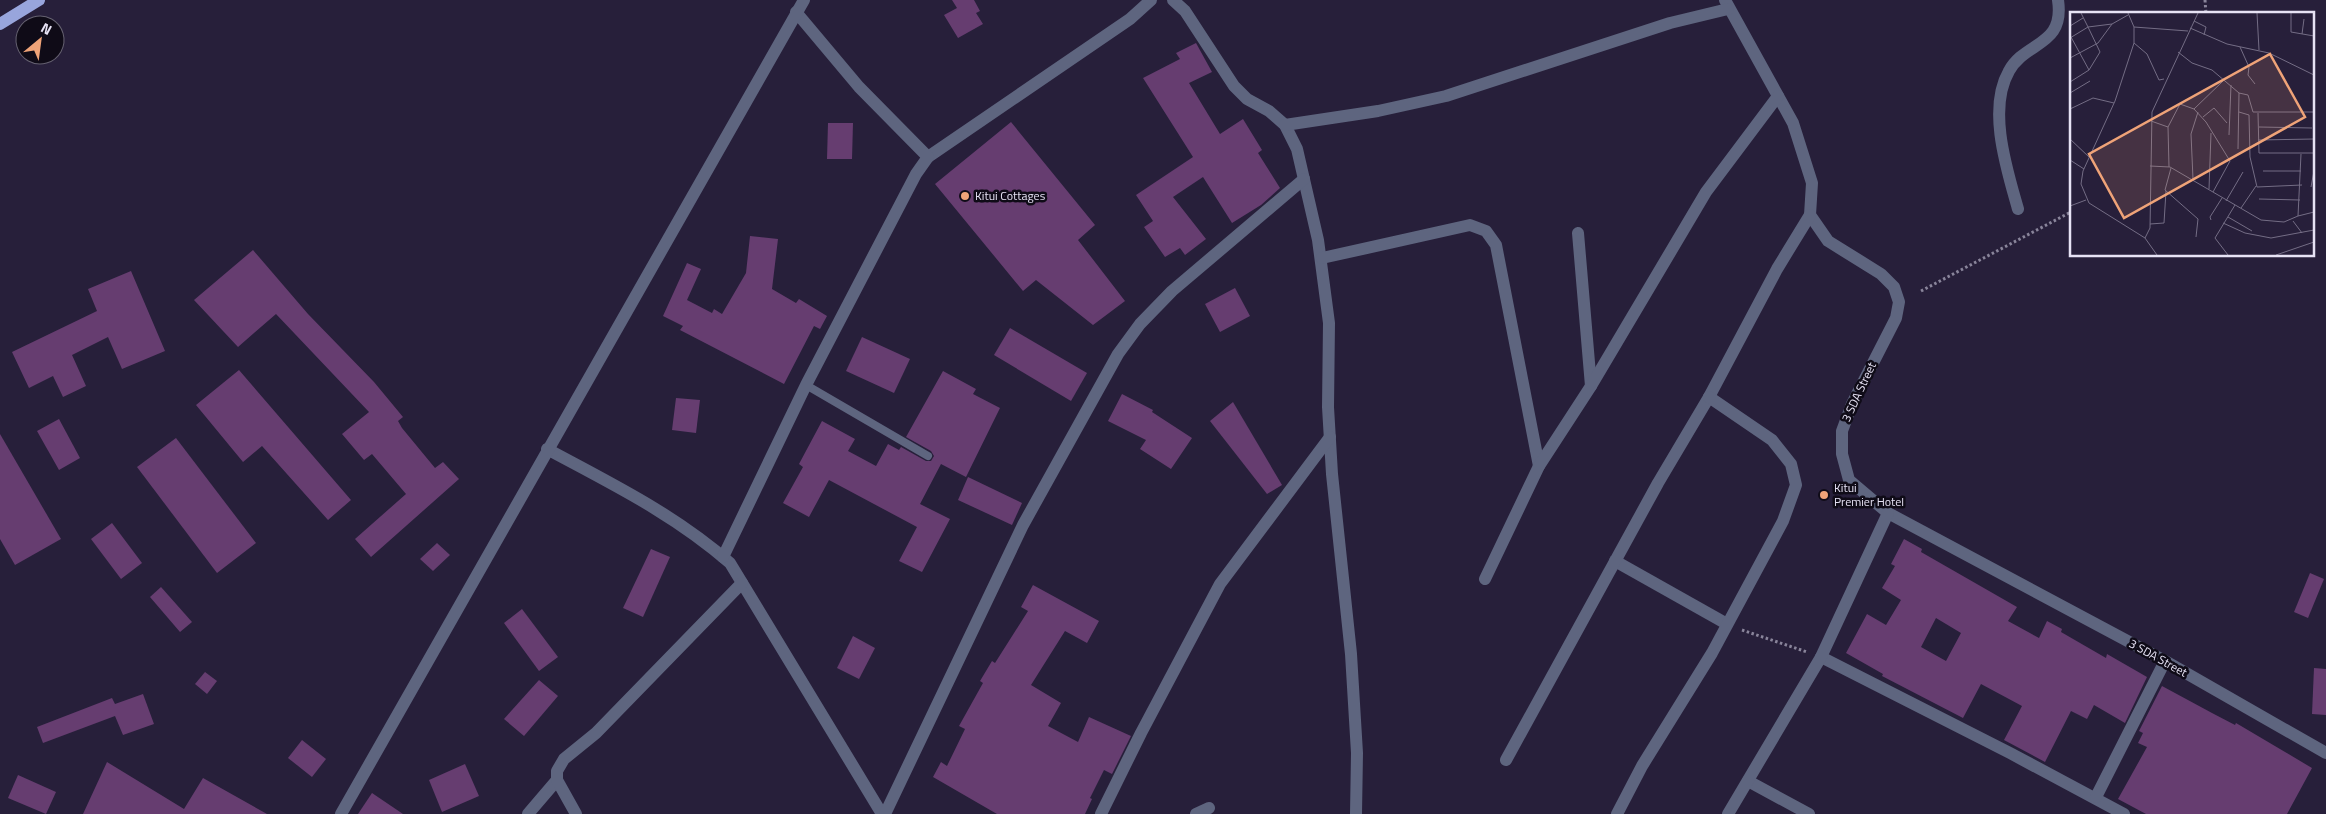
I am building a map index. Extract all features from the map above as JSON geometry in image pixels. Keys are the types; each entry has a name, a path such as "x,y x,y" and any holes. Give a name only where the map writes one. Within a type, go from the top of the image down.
{"main road":[{"path":"0,24 39,0"}],"street":[{"path":"341,814 804,0"},
{"path":"722,557 806,385 916,174 928,156 1130,18 1151,0"},
{"path":"1173,0 1185,11 1234,86 1247,99 1269,111 1285,125 1297,149 1322,258 1329,323 1330,437 1351,654 1357,753 1356,814"},
{"path":"2018,209 2008,176 2000,132 2001,92 2009,70 2018,59 2048,39 2056,27 2058,0"},
{"path":"1285,125 1378,111 1446,96 1726,5 1793,123 1805,157 1812,183 1810,215 1777,269 1710,397 1658,483 1506,760"},
{"path":"796,12 859,87 928,156"},
{"path":"1486,579 1539,466 1591,386 1706,192 1778,96"},
{"path":"884,814 1023,525 1118,354 1140,324 1172,291 1304,180"},
{"name":"3 SDA Street","path":"1810,215 1828,241 1880,274 1894,287 1899,302 1896,318 1852,404 1842,431 1842,454 1849,480 1888,513 2165,661 2326,753"},
{"path":"1322,258 1470,225 1486,231 1496,245 1539,466"},
{"path":"1578,233 1591,386"},
{"path":"1617,814 1642,766 1727,624 1783,522 1796,485 1790,464 1772,440 1710,397"},
{"path":"1102,814 1141,732 1220,584 1330,437"},
{"path":"547,449 650,505 698,536 730,563 884,814"},
{"path":"1728,814 1821,657 1888,513"},
{"path":"1615,561 1727,624"},
{"path":"576,814 557,780 557,771 564,759 596,733 742,584"},
{"path":"1821,657 2124,814"},
{"path":"2096,798 2165,661"},
{"path":"528,814 557,780"},
{"path":"1748,780 1809,814"},
{"path":"1196,814 1209,808"}],"lane":[{"path":"806,385 928,456"}],"path":[{"path":"1920,291 2070,213"},
{"path":"1727,624 1821,657"}],"building":[{"path":"952,0 974,0 980,11 976,13 983,24 958,38 944,15 957,8"},
{"path":"1196,43 1212,72 1189,83 1220,134 1243,119 1262,150 1258,153 1280,188 1261,205 1232,223 1203,177 1173,197 1206,239 1185,255 1180,248 1165,257 1144,227 1153,221 1136,195 1193,157 1143,78 1180,59 1176,53"},
{"name":"Kitui Cottages","path":"1011,122 1095,225 1078,240 1125,301 1093,325 1036,280 1023,291 935,184"},
{"path":"828,123 853,123 852,159 827,159"},
{"path":"750,236 778,239 772,289 796,303 799,299 827,316 820,329 814,326 784,384 680,330 683,326 663,316 687,263 701,269 687,300 712,313 714,309 722,314 746,273"},
{"path":"253,250 308,314 374,382 403,417 398,421 402,428 435,468 443,462 459,479 371,557 355,539 406,494 372,454 364,460 342,434 369,412 276,314 238,347 194,300"},
{"path":"131,271 165,351 122,369 108,337 72,355 86,386 63,397 53,376 29,388 12,352 97,311 88,289"},
{"path":"1235,288 1250,316 1220,332 1205,304"},
{"path":"1010,328 1087,373 1071,401 994,355"},
{"path":"862,337 910,359 894,393 846,371"},
{"path":"239,370 351,500 328,520 262,446 243,462 196,405"},
{"path":"943,371 976,389 973,394 1000,408 966,477 941,464 920,504 950,519 922,572 899,561 917,527 829,480 809,517 783,503 803,467 799,464 822,421 855,439 848,451 876,466 888,444 899,450 901,447 926,461 931,461 934,456 931,451 906,437"},
{"path":"1122,394 1153,410 1152,412 1192,438 1171,469 1140,449 1146,440 1108,421"},
{"path":"676,398 700,400 696,433 672,430"},
{"path":"1233,402 1282,485 1267,494 1210,421"},
{"path":"59,419 80,458 59,470 37,431"},
{"path":"0,434 61,539 15,565 0,539"},
{"path":"176,438 256,543 217,573 137,467"},
{"path":"968,477 1022,503 1012,525 958,500"},
{"path":"112,523 142,563 121,579 91,539"},
{"path":"1904,539 1922,549 1921,552 2017,607 2008,621 2039,638 2047,621 2062,629 2061,632 2106,658 2107,654 2147,677 2125,723 2094,705 2087,719 2071,711 2045,762 2004,740 2022,706 1981,684 1963,718 1882,676 1883,674 1846,653 1867,614 1886,625 1901,600 1882,588 1895,566 1891,564","holes":["1936,618 1961,633 1946,661 1921,647"]},
{"path":"437,543 450,555 433,571 420,559"},
{"path":"651,549 670,557 643,617 623,608"},
{"path":"2310,573 2324,579 2308,618 2294,612"},
{"path":"1033,585 1099,621 1087,643 1065,631 1031,685 1061,703 1048,726 1078,742 1089,717 1131,736 1112,774 1104,770 1090,798 1092,799 1085,814 997,814 933,777 941,762 947,766 965,729 959,726 983,683 980,681 992,661 995,663 1028,611 1021,607"},
{"path":"161,587 192,622 180,632 150,597"},
{"path":"522,609 558,657 539,671 504,623"},
{"path":"853,636 875,648 859,679 837,668"},
{"path":"2314,668 2326,669 2326,715 2312,714"},
{"path":"205,672 217,681 207,694 195,684"},
{"path":"539,680 558,696 524,736 504,719"},
{"path":"2162,686 2235,725 2236,723 2312,768 2287,814 2146,814 2118,799 2147,747 2138,743 2143,733 2139,731"},
{"path":"143,694 154,724 123,735 115,716 43,743 37,727 112,698 115,704"},
{"path":"302,740 326,759 312,777 288,758"},
{"path":"107,762 184,809 203,778 267,814 83,814"},
{"path":"465,764 479,796 442,812 429,780"},
{"path":"18,775 56,792 46,814 8,798"},
{"path":"372,793 403,814 358,814"}],"place":[{"name":"Kitui Cottages","path":"965,196"},
{"name":"Kitui Premier Hotel","path":"1824,495"}]}
